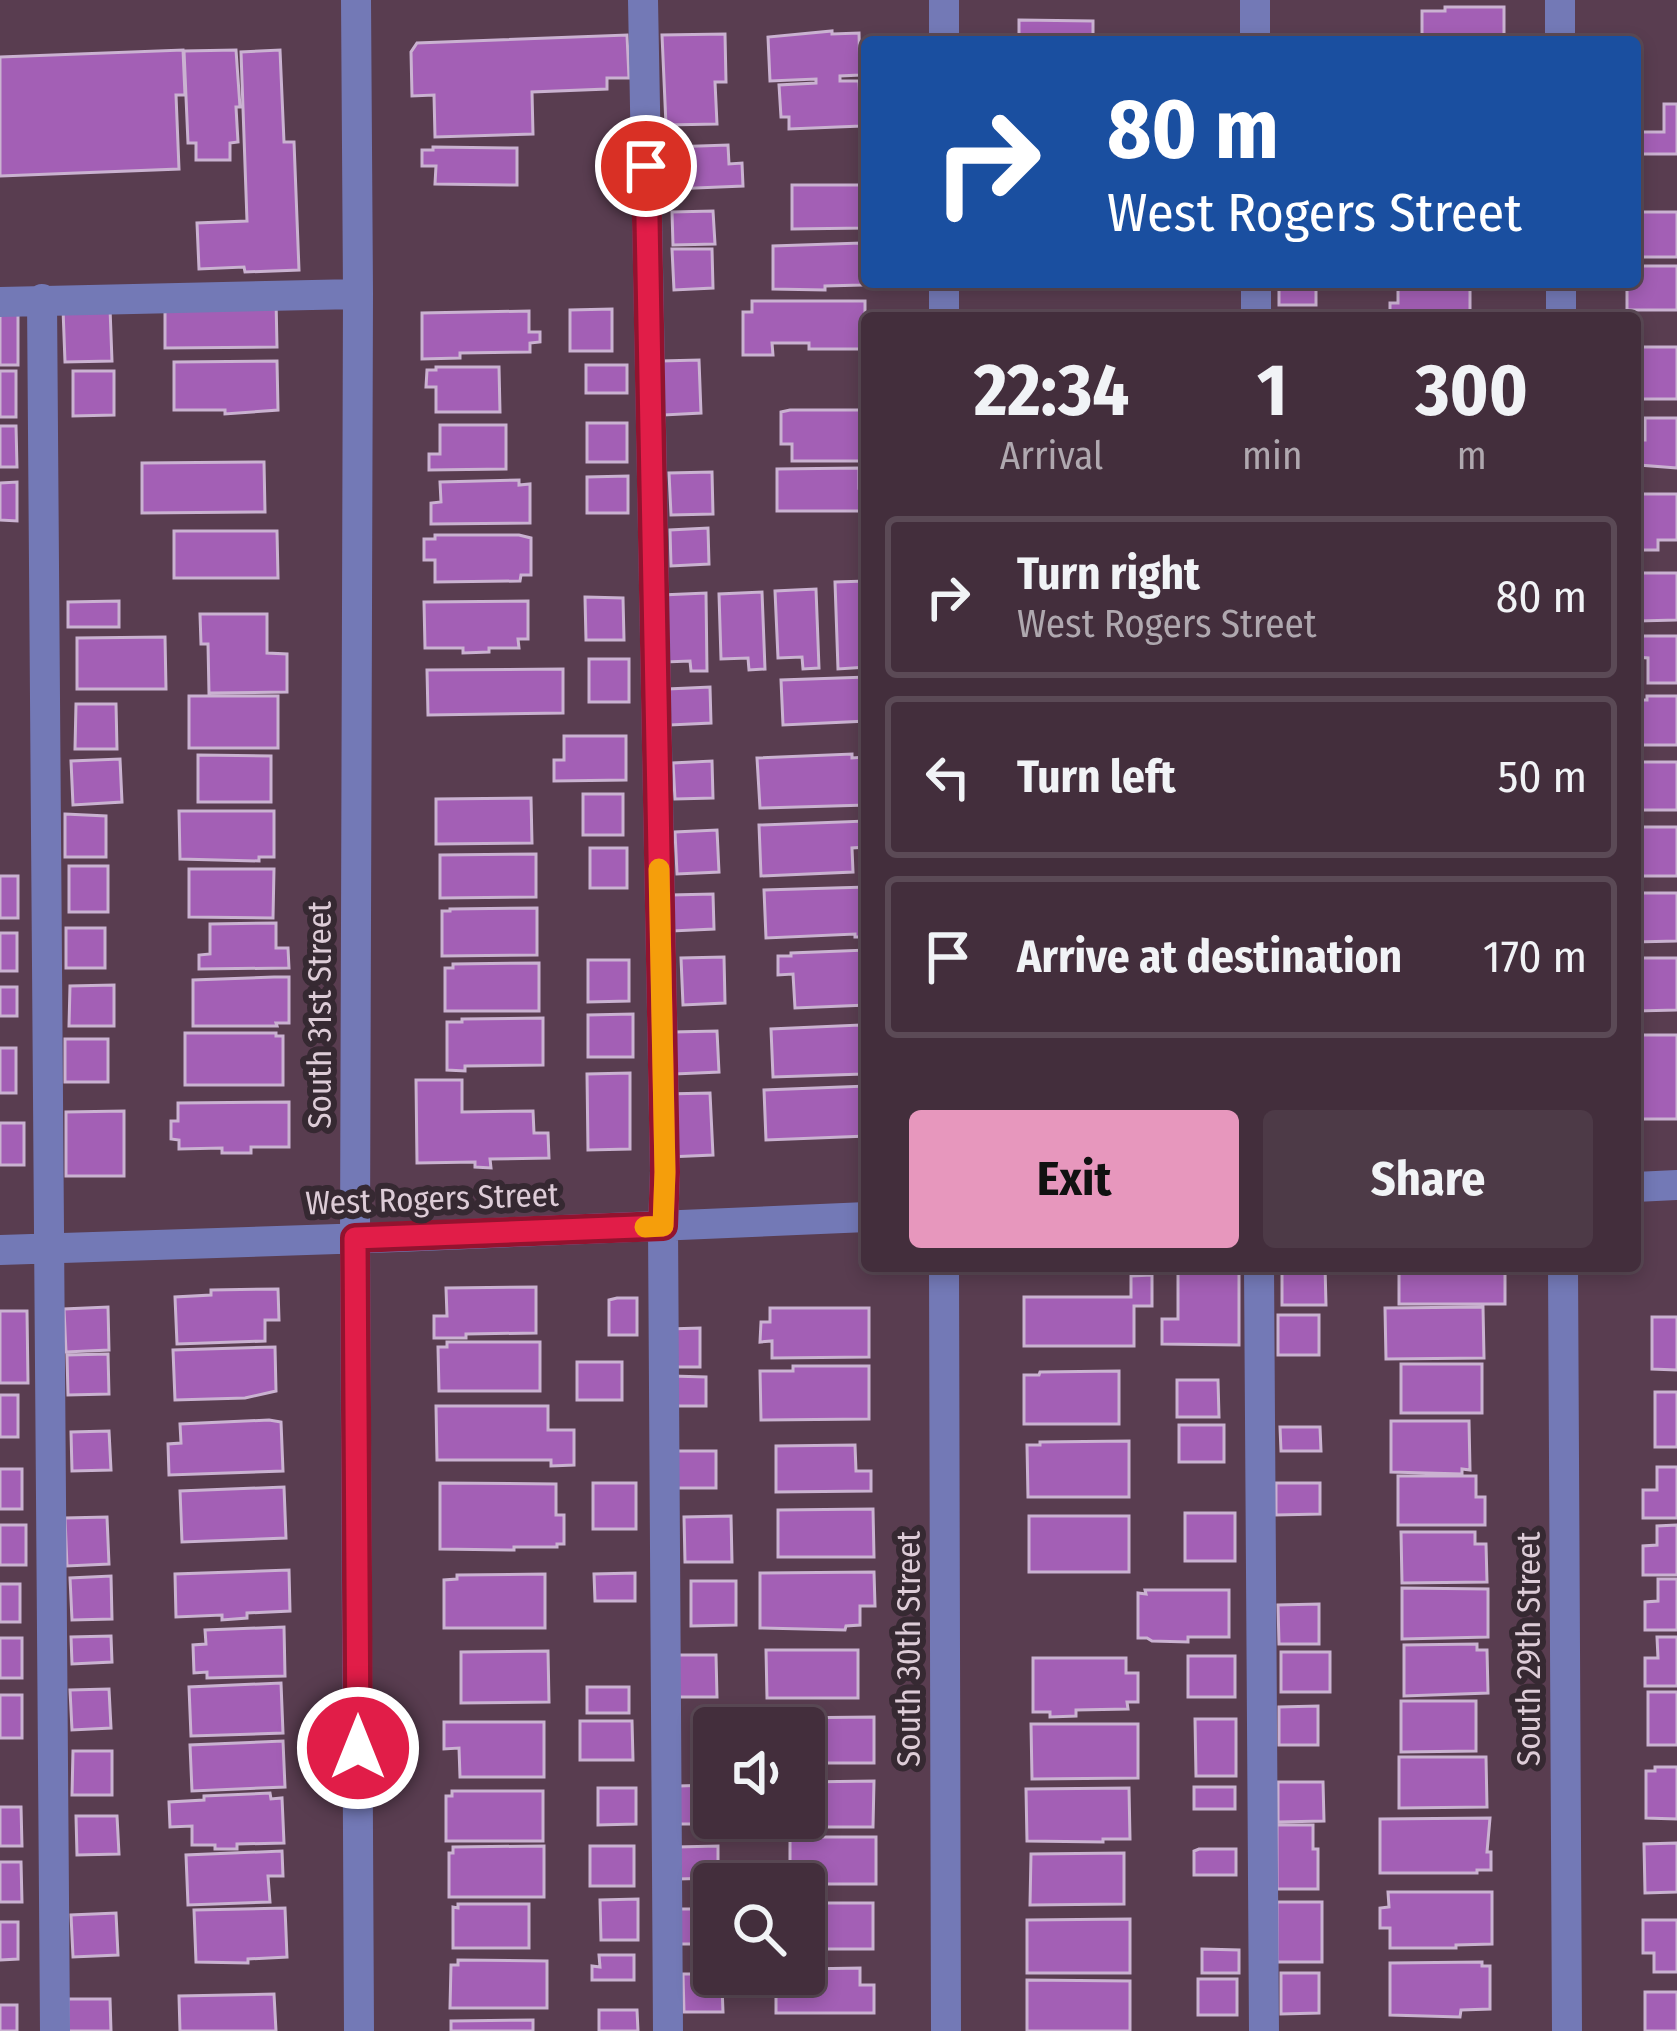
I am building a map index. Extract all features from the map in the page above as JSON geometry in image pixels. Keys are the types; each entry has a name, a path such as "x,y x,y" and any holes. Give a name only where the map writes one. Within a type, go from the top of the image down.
{"street":[{"name":"South 31st Street","path":"356,0 359,2031"},
{"path":"643,0 665,1172 668,2031"},
{"path":"944,0 944,36"},
{"path":"1255,0 1255,36"},
{"path":"1560,0 1560,36"},
{"path":"0,302 358,294"},
{"path":"42,299 56,2031"},
{"path":"1641,1187 1677,1186"},
{"name":"West Rogers Street","path":"0,1250 861,1216"},
{"name":"South 30th Street","path":"944,1272 946,2031"},
{"path":"1259,1272 1264,2031"},
{"name":"South 29th Street","path":"1563,1272 1568,2031"}],"building":[{"path":"1445,7 1504,7 1504,36 1422,36 1422,11 1445,11"},
{"path":"1019,20 1093,21 1093,36 1019,36"},
{"path":"859,33 860,75 840,76 840,81 859,81 861,126 789,129 789,117 781,117 779,85 816,83 816,79 770,81 768,37"},
{"path":"725,34 726,82 715,82 717,124 666,125 662,35"},
{"path":"627,35 629,78 607,78 607,89 532,92 533,134 435,137 434,95 412,96 411,52 417,43"},
{"path":"183,50 185,95 176,95 179,169 0,176 0,57"},
{"path":"236,50 238,142 230,143 230,160 196,160 196,143 188,143 184,51"},
{"path":"280,50 284,142 294,142 299,270 199,269 197,223 247,221 241,52"},
{"path":"1664,104 1677,104 1677,154 1641,154 1641,132 1664,132"},
{"path":"728,145 729,164 742,163 743,186 672,189 672,176 660,177 661,162 672,162 671,147"},
{"path":"517,148 517,185 435,184 436,166 422,166 422,150"},
{"path":"792,185 861,185 861,228 792,229"},
{"path":"713,211 715,244 673,245 672,212"},
{"path":"1641,212 1677,212 1677,257 1641,257"},
{"path":"861,243 861,285 773,289 773,246"},
{"path":"672,249 712,249 713,288 674,290"},
{"path":"1641,266 1677,266 1677,310 1627,310 1627,288 1641,288"},
{"path":"1279,288 1316,288 1316,305 1279,305"},
{"path":"1398,288 1470,288 1470,312 1390,312 1390,303 1398,303"},
{"path":"276,299 277,347 165,348 165,305"},
{"path":"752,301 865,301 861,349 772,343 773,355 743,355 743,312 752,312"},
{"path":"110,308 112,361 65,362 63,309"},
{"path":"612,309 612,351 570,351 570,310"},
{"path":"0,310 18,310 18,365 0,365"},
{"path":"529,311 529,332 540,332 540,342 530,343 530,352 422,359 422,313"},
{"path":"1641,347 1677,347 1677,399 1641,399"},
{"path":"699,360 701,413 664,415 661,361"},
{"path":"277,361 278,410 225,414 225,410 174,410 174,362"},
{"path":"586,365 627,365 627,393 586,393"},
{"path":"499,367 500,412 436,412 436,387 426,387 427,370"},
{"path":"0,371 16,371 16,417 0,417"},
{"path":"73,371 114,371 114,415 73,416"},
{"path":"860,410 860,461 792,461 792,444 781,444 781,412"},
{"path":"1645,418 1677,418 1677,468 1641,465 1641,440 1645,440"},
{"path":"587,423 627,423 627,462 587,462"},
{"path":"440,425 506,425 506,469 429,470 429,454 440,454"},
{"path":"0,426 16,426 17,467 0,467"},
{"path":"264,462 265,512 142,513 142,463"},
{"path":"859,468 861,511 777,511 777,469"},
{"path":"712,472 713,514 671,515 669,473"},
{"path":"628,476 628,513 587,513 587,477"},
{"path":"519,480 519,485 530,484 530,523 431,524 431,503 441,502 440,482"},
{"path":"17,482 17,521 0,520 0,483"},
{"path":"1641,494 1677,494 1677,540 1658,540 1658,550 1641,550"},
{"path":"708,528 709,564 671,566 670,530"},
{"path":"174,531 277,531 278,578 174,578"},
{"path":"435,535 531,538 531,575 521,575 520,581 435,582 435,560 424,560 424,539 435,539"},
{"path":"1641,573 1677,573 1677,620 1641,621"},
{"path":"861,581 861,667 838,669 835,582"},
{"path":"816,589 819,668 803,669 802,657 778,658 775,591"},
{"path":"762,592 765,669 749,670 748,658 721,659 719,594"},
{"path":"706,593 707,671 691,671 690,661 665,662 662,595"},
{"path":"585,597 623,598 624,640 586,640"},
{"path":"119,601 119,627 68,627 68,602"},
{"path":"528,601 528,639 518,639 519,648 463,653 463,648 425,648 424,602"},
{"path":"200,614 267,614 267,653 287,654 287,692 209,693 208,644 201,644"},
{"path":"1641,636 1677,636 1677,683 1648,683 1648,658 1641,657"},
{"path":"165,637 166,689 77,689 77,638"},
{"path":"589,659 629,659 629,702 589,702"},
{"path":"563,669 563,713 428,715 427,670"},
{"path":"861,677 861,721 783,725 781,680"},
{"path":"710,687 711,723 670,725 668,689"},
{"path":"189,696 278,696 278,748 189,748"},
{"path":"1647,696 1677,696 1677,745 1641,745 1641,700"},
{"path":"76,704 116,704 117,749 75,749"},
{"path":"564,736 626,736 626,780 554,781 554,760 564,760"},
{"path":"198,755 271,756 271,802 198,802"},
{"path":"861,757 861,805 760,808 757,758"},
{"path":"120,759 122,802 73,805 71,761"},
{"path":"712,761 713,798 675,799 673,763"},
{"path":"1641,762 1677,762 1677,810 1641,810"},
{"path":"583,794 623,794 623,835 583,835"},
{"path":"531,798 532,843 436,844 436,799"},
{"path":"179,811 274,811 274,857 259,857 259,861 180,859"},
{"path":"65,814 106,816 106,857 65,857"},
{"path":"861,821 861,847 852,848 853,872 761,876 759,825"},
{"path":"1641,827 1677,827 1677,876 1641,876"},
{"path":"717,830 719,872 677,874 675,832"},
{"path":"590,848 627,848 627,888 590,888"},
{"path":"536,854 536,897 440,898 440,855"},
{"path":"69,866 108,866 108,912 69,912"},
{"path":"189,869 274,869 273,918 189,917"},
{"path":"0,876 18,876 18,918 0,918"},
{"path":"861,887 861,937 766,938 764,890"},
{"path":"1641,893 1677,893 1677,941 1641,942"},
{"path":"713,894 714,929 672,931 671,895"},
{"path":"537,908 537,955 442,956 442,911"},
{"path":"276,923 276,948 288,948 289,968 199,969 199,955 210,954 210,924"},
{"path":"66,928 105,928 105,968 66,968"},
{"path":"0,933 17,933 17,971 0,971"},
{"path":"861,950 861,1005 795,1008 793,974 778,975 778,956"},
{"path":"724,957 725,1003 683,1005 681,958"},
{"path":"1641,958 1677,958 1677,1010 1641,1011"},
{"path":"588,960 629,960 629,1001 588,1002"},
{"path":"539,963 539,1011 445,1011 445,968"},
{"path":"289,977 289,1023 193,1026 193,980"},
{"path":"114,985 114,1026 69,1026 70,986"},
{"path":"0,987 17,987 17,1016 0,1016"},
{"path":"633,1014 633,1057 588,1057 588,1015"},
{"path":"543,1018 543,1065 447,1070 447,1022"},
{"path":"860,1025 861,1074 773,1077 771,1029"},
{"path":"717,1031 719,1072 675,1074 673,1032"},
{"path":"185,1033 283,1036 283,1085 185,1085"},
{"path":"1641,1035 1677,1035 1677,1119 1641,1119"},
{"path":"65,1039 108,1039 108,1082 65,1082"},
{"path":"0,1048 16,1048 16,1093 0,1093"},
{"path":"630,1073 630,1149 588,1150 587,1074"},
{"path":"416,1080 462,1080 462,1112 533,1111 534,1133 548,1133 549,1158 490,1159 491,1168 475,1167 475,1162 417,1163"},
{"path":"861,1086 861,1136 766,1140 764,1090"},
{"path":"710,1093 713,1155 668,1157 665,1094"},
{"path":"289,1102 289,1147 222,1153 222,1148 179,1149 179,1140 171,1139 178,1103"},
{"path":"124,1111 124,1176 66,1176 66,1112"},
{"path":"0,1123 24,1123 24,1165 0,1165"},
{"path":"1178,1272 1239,1272 1239,1345 1162,1344 1162,1319 1178,1319"},
{"path":"1282,1272 1325,1272 1326,1305 1282,1305"},
{"path":"1399,1272 1505,1272 1505,1304 1399,1304"},
{"path":"1152,1275 1152,1306 1134,1306 1134,1346 1024,1346 1024,1297 1131,1297 1131,1276"},
{"path":"536,1287 536,1333 434,1338 434,1316 447,1316 446,1288"},
{"path":"278,1289 279,1320 265,1320 265,1341 177,1344 175,1297 211,1295 211,1290"},
{"path":"637,1298 637,1335 609,1335 609,1300"},
{"path":"108,1307 109,1350 66,1352 64,1309"},
{"path":"1483,1307 1484,1358 1386,1359 1385,1308"},
{"path":"770,1308 869,1308 869,1357 772,1358 772,1341 760,1342 761,1322 770,1322"},
{"path":"0,1311 27,1311 28,1383 0,1383"},
{"path":"1278,1315 1319,1315 1319,1355 1278,1355"},
{"path":"1652,1317 1677,1317 1677,1370 1652,1369"},
{"path":"700,1328 700,1367 668,1367 668,1329"},
{"path":"447,1342 540,1342 540,1391 439,1391 438,1347 447,1347"},
{"path":"275,1347 276,1391 245,1398 175,1400 173,1350"},
{"path":"108,1354 109,1394 68,1395 67,1355"},
{"path":"577,1362 622,1362 622,1400 577,1400"},
{"path":"1401,1364 1482,1364 1482,1413 1401,1413"},
{"path":"793,1366 869,1366 869,1419 761,1420 760,1371 793,1371"},
{"path":"1119,1371 1119,1424 1024,1424 1024,1375"},
{"path":"671,1376 706,1377 706,1406 671,1406"},
{"path":"1177,1380 1218,1380 1219,1417 1177,1417"},
{"path":"1655,1392 1677,1392 1677,1447 1655,1447"},
{"path":"0,1395 18,1395 18,1437 0,1437"},
{"path":"436,1406 548,1406 548,1430 574,1430 574,1465 551,1466 551,1460 437,1460"},
{"path":"1391,1421 1469,1421 1470,1470 1462,1469 1462,1474 1391,1472"},
{"path":"281,1422 283,1471 169,1475 168,1444 181,1443 180,1424"},
{"path":"1179,1425 1224,1425 1224,1462 1179,1462"},
{"path":"1280,1427 1320,1427 1321,1451 1281,1451"},
{"path":"109,1431 111,1470 72,1471 71,1432"},
{"path":"1129,1441 1129,1497 1028,1497 1027,1445"},
{"path":"855,1445 856,1471 871,1471 871,1491 776,1492 776,1446"},
{"path":"673,1451 716,1451 716,1488 673,1488"},
{"path":"1657,1467 1677,1467 1677,1518 1643,1518 1643,1490 1657,1490"},
{"path":"0,1469 22,1469 22,1509 0,1509"},
{"path":"1398,1476 1476,1476 1476,1497 1485,1497 1485,1525 1398,1525"},
{"path":"440,1483 556,1484 556,1515 564,1515 564,1544 514,1550 440,1549"},
{"path":"593,1483 636,1483 636,1529 593,1529"},
{"path":"1276,1483 1320,1483 1320,1514 1276,1515"},
{"path":"284,1487 286,1538 182,1542 180,1491"},
{"path":"873,1509 874,1557 778,1557 778,1510"},
{"path":"1185,1513 1235,1513 1235,1561 1185,1561"},
{"path":"731,1516 732,1562 685,1562 684,1517"},
{"path":"1029,1516 1129,1516 1129,1572 1029,1572"},
{"path":"107,1517 109,1564 67,1566 65,1518"},
{"path":"0,1525 26,1525 26,1565 0,1565"},
{"path":"1677,1525 1677,1575 1643,1575 1643,1546 1657,1545 1657,1526"},
{"path":"1401,1532 1475,1532 1475,1544 1486,1544 1487,1582 1402,1583"},
{"path":"289,1570 290,1611 247,1613 247,1618 222,1620 222,1615 176,1617 175,1574"},
{"path":"874,1572 875,1606 860,1606 860,1625 845,1630 760,1628 760,1573"},
{"path":"635,1573 635,1601 595,1601 594,1574"},
{"path":"545,1574 545,1628 444,1628 444,1580 457,1579 457,1575"},
{"path":"111,1576 112,1619 72,1620 70,1578"},
{"path":"1658,1579 1677,1579 1677,1630 1645,1630 1645,1602 1658,1601"},
{"path":"691,1581 736,1581 736,1625 691,1626"},
{"path":"0,1584 20,1584 20,1622 0,1622"},
{"path":"1402,1588 1488,1589 1488,1637 1402,1639"},
{"path":"1145,1590 1229,1590 1229,1637 1188,1637 1188,1642 1138,1638 1138,1593 1146,1594"},
{"path":"1319,1604 1319,1644 1279,1644 1278,1605"},
{"path":"284,1627 285,1676 207,1678 207,1672 194,1673 193,1645 206,1644 205,1630"},
{"path":"111,1636 112,1662 72,1664 71,1637"},
{"path":"1657,1637 1677,1637 1677,1686 1645,1686 1645,1658 1658,1658"},
{"path":"0,1638 22,1638 22,1678 0,1678"},
{"path":"1477,1644 1477,1650 1487,1650 1488,1693 1404,1696 1404,1645"},
{"path":"766,1650 858,1650 858,1698 767,1698"},
{"path":"548,1651 549,1702 461,1703 461,1652"},
{"path":"1281,1652 1330,1652 1330,1692 1281,1692"},
{"path":"673,1655 716,1655 717,1697 674,1697"},
{"path":"1188,1656 1235,1656 1235,1697 1188,1697"},
{"path":"1033,1658 1126,1658 1126,1673 1138,1673 1138,1702 1127,1702 1128,1709 1076,1710 1076,1716 1033,1712"},
{"path":"281,1683 283,1733 191,1736 189,1687"},
{"path":"587,1687 629,1687 629,1713 587,1713"},
{"path":"109,1689 111,1728 72,1730 70,1690"},
{"path":"1648,1692 1677,1692 1677,1745 1648,1745"},
{"path":"0,1695 22,1695 22,1738 0,1738"},
{"path":"1401,1701 1476,1701 1476,1751 1401,1752"},
{"path":"1318,1706 1318,1745 1279,1745 1279,1707"},
{"path":"874,1717 874,1763 825,1763 825,1718"},
{"path":"1195,1719 1236,1719 1236,1776 1196,1776"},
{"path":"580,1721 632,1721 633,1760 580,1760"},
{"path":"444,1722 544,1722 544,1777 460,1777 459,1748 444,1749"},
{"path":"1031,1724 1138,1724 1138,1778 1032,1779"},
{"path":"283,1741 285,1787 192,1791 190,1745"},
{"path":"73,1751 112,1751 112,1795 72,1795"},
{"path":"1399,1757 1486,1757 1487,1807 1399,1808"},
{"path":"1655,1767 1677,1767 1677,1819 1646,1818 1646,1771 1655,1771"},
{"path":"874,1781 873,1827 825,1827 825,1782"},
{"path":"1278,1782 1323,1782 1324,1821 1278,1822"},
{"path":"678,1786 693,1786 693,1824 678,1824"},
{"path":"1194,1787 1235,1787 1235,1809 1194,1809"},
{"path":"598,1788 636,1788 636,1824 598,1825"},
{"path":"1129,1788 1130,1839 1027,1841 1026,1789"},
{"path":"452,1791 543,1791 543,1841 446,1841 446,1796 452,1796"},
{"path":"270,1793 271,1799 282,1798 284,1843 215,1849 215,1845 192,1845 192,1826 170,1827 169,1802"},
{"path":"0,1807 21,1807 22,1846 0,1846"},
{"path":"76,1816 117,1816 119,1854 77,1855"},
{"path":"1490,1818 1487,1852 1491,1852 1491,1870 1380,1873 1380,1819"},
{"path":"1277,1825 1313,1825 1318,1889 1277,1889"},
{"path":"876,1837 876,1884 825,1884 825,1863 790,1863 790,1839"},
{"path":"1677,1843 1677,1892 1645,1893 1644,1844"},
{"path":"544,1846 544,1897 449,1897 453,1847"},
{"path":"590,1846 634,1846 634,1886 590,1886"},
{"path":"718,1846 718,1863 693,1863 693,1879 678,1879 677,1847"},
{"path":"1236,1849 1236,1875 1194,1875 1194,1851"},
{"path":"282,1851 283,1876 268,1876 270,1902 188,1905 186,1855"},
{"path":"1124,1853 1124,1904 1030,1905 1031,1854"},
{"path":"0,1862 21,1862 22,1902 0,1902"},
{"path":"1388,1892 1492,1892 1492,1944 1390,1948 1390,1928 1380,1928 1380,1908 1389,1907"},
{"path":"638,1899 638,1940 601,1940 600,1900"},
{"path":"1277,1902 1322,1902 1322,1962 1277,1962"},
{"path":"825,1903 873,1903 873,1949 825,1949"},
{"path":"529,1904 529,1948 453,1948 453,1907"},
{"path":"285,1908 287,1957 248,1959 248,1963 196,1962 194,1910"},
{"path":"679,1909 693,1909 693,1944 678,1944"},
{"path":"116,1913 118,1955 73,1957 71,1915"},
{"path":"1130,1919 1130,1973 1027,1973 1027,1920"},
{"path":"1643,1920 1677,1920 1677,1972 1654,1972 1654,1953 1643,1953"},
{"path":"0,1922 18,1922 18,1959 0,1960"},
{"path":"1202,1949 1239,1950 1239,1973 1202,1973"},
{"path":"599,1955 634,1955 634,1980 592,1980 592,1966 600,1967"},
{"path":"458,1960 547,1961 547,2008 450,2008 451,1965 458,1965"},
{"path":"1482,1962 1490,1966 1490,2009 1461,2010 1460,2017 1390,2015 1390,1963"},
{"path":"860,1968 860,1985 874,1985 874,2013 776,2013 776,1995 825,1995 825,1969"},
{"path":"1281,1973 1319,1973 1319,2013 1281,2014"},
{"path":"683,1974 693,1974 693,1995 722,1995 723,2012 684,2012"},
{"path":"1198,1979 1237,1979 1237,2015 1198,2015"},
{"path":"1027,1980 1130,1981 1130,2031 1027,2031"},
{"path":"1645,1992 1677,1992 1677,2031 1645,2031"},
{"path":"274,1994 276,2031 180,2031 179,1996"},
{"path":"68,1999 110,1999 111,2031 68,2031"},
{"path":"0,2005 17,2005 17,2031 0,2031"},
{"path":"599,2010 637,2010 638,2031 599,2031"},
{"path":"533,2020 533,2031 451,2031 451,2021"}],"slow traffic":[{"path":"645,1227 663,1226 659,869"}],"route":[{"path":"358,1748 355,1238 663,1226 646,166"}]}
